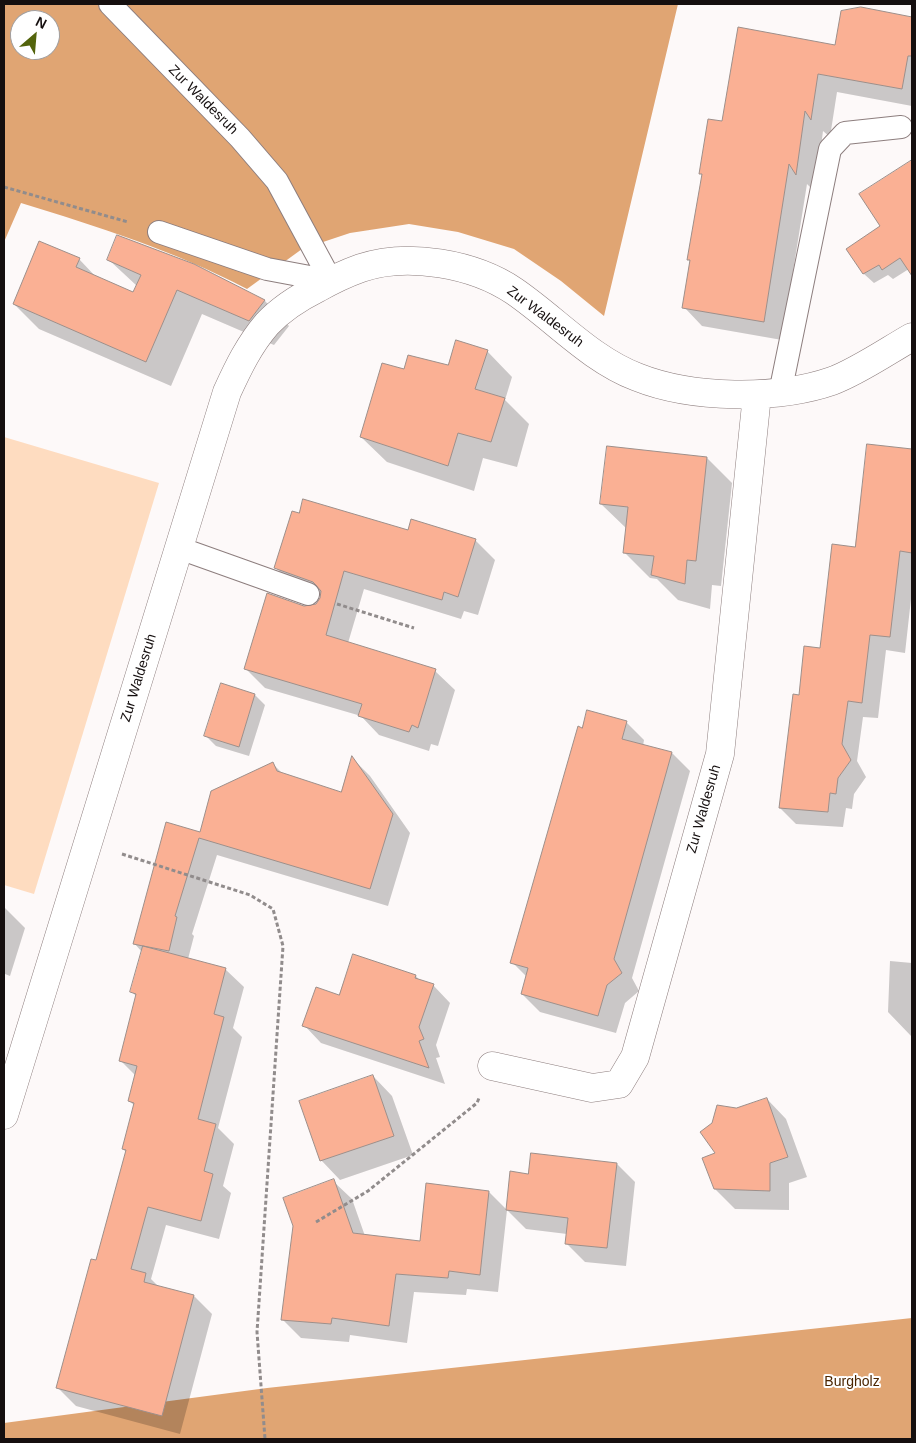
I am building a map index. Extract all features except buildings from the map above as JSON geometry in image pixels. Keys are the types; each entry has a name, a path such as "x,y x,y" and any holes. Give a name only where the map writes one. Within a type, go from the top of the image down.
{"street":[{"name":"Zur Waldesruh","path":"4,1115 227,392 244,354 268,323 299,297 331,281 363,267 400,262 436,263 476,272 513,290 604,361 637,377 665,385 691,389 769,394 834,380 912,337"},
{"name":"Zur Waldesruh","path":"492,1066 592,1088 619,1084 635,1057 720,754 769,394"}],"lane":[{"name":"Zur Waldesruh","path":"110,4 240,138 277,181 331,281"},
{"name":"Zur Waldesruh","path":"769,394 830,149 845,134 901,127"},
{"path":"159,232 267,269 331,281"},
{"path":"179,548 308,594"}],"path":[{"path":"4,187 159,232"},
{"path":"308,594 414,628"},
{"path":"88,843 250,895 273,909 283,946 257,1332 265,1439"},
{"path":"316,1222 368,1191 477,1103 492,1066"}],"shaded area":[{"path":"4,437 159,483 34,894 4,885"}],"green space":[{"path":"4,4 678,4 604,316 561,281 514,249 458,232 409,224 350,233 302,249 247,289 164,251 21,203 4,242"},
{"name":"Burgholz","path":"912,1318 912,1439 4,1439 4,1423 267,1388"}]}
